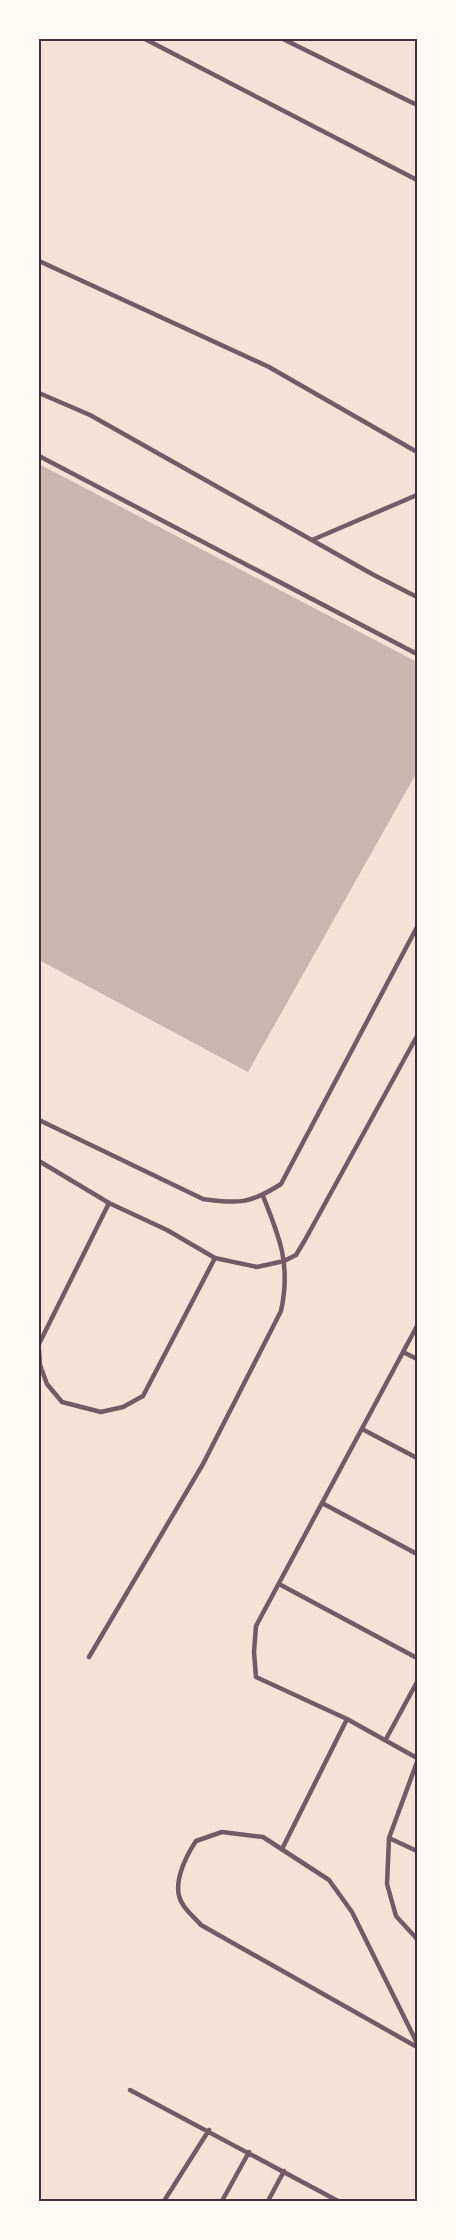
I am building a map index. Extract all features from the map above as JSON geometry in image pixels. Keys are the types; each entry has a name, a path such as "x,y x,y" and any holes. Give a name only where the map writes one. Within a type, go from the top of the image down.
{"lane":[{"path":"145,39 417,180"},
{"path":"283,39 417,105"},
{"path":"39,261 268,367 417,452"},
{"path":"39,393 90,415 417,597"},
{"path":"39,456 417,654"},
{"path":"312,540 417,495"},
{"path":"39,1120 203,1199 232,1204 263,1196 281,1184 417,927"},
{"path":"39,1161 109,1203 167,1230 214,1258 257,1267 284,1261 296,1255 305,1240 417,1036"},
{"path":"88,1657 203,1464 281,1311 286,1288 281,1240 263,1196"},
{"path":"39,1344 109,1203"},
{"path":"39,1350 40,1365 47,1384 62,1402 101,1412 123,1407 142,1396 214,1258"},
{"path":"417,1326 256,1626 254,1652 256,1677 348,1719 386,1739 417,1760 389,1838 387,1884 396,1916 417,1939"},
{"path":"403,1352 417,1359"},
{"path":"362,1429 417,1458"},
{"path":"322,1503 417,1554"},
{"path":"279,1584 417,1658"},
{"path":"386,1739 417,1682"},
{"path":"282,1849 348,1719"},
{"path":"222,1832 263,1837 329,1881 352,1912 417,2045 201,1925 181,1902 179,1880 183,1862 196,1840 222,1832"},
{"path":"389,1838 417,1851"},
{"path":"130,2090 209,2130 338,2201"},
{"path":"164,2201 209,2130"},
{"path":"222,2201 249,2152"},
{"path":"268,2201 284,2171"},
{"path":"324,2201 327,2195"}],"building":[{"path":"39,464 417,662 417,772 248,1072 39,960"}]}
